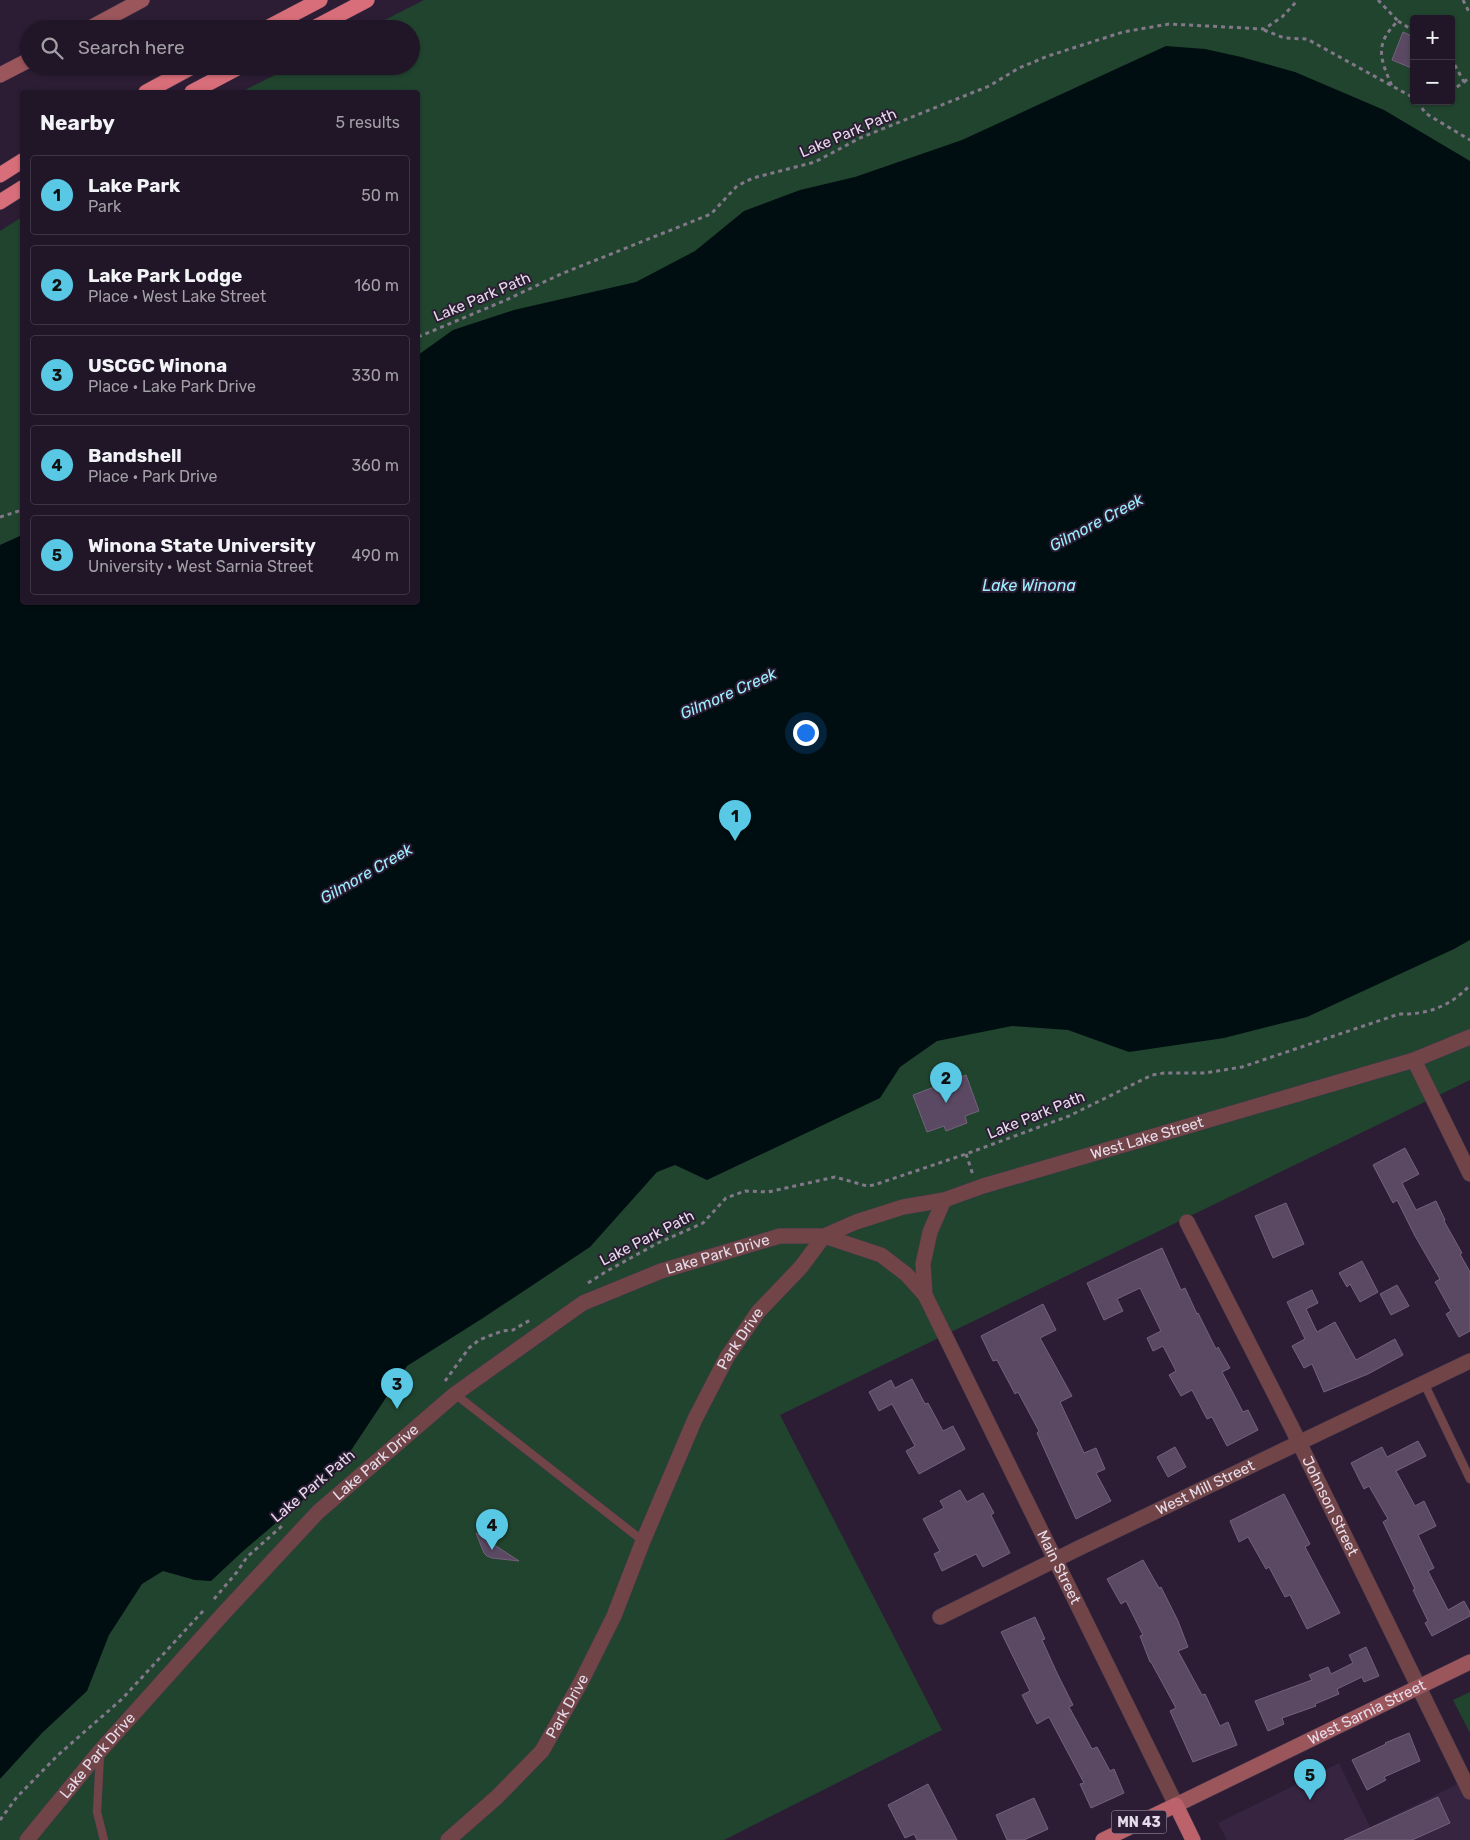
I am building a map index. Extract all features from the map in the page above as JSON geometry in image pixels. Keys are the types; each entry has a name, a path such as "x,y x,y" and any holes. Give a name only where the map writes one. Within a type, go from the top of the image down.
{"highway":[{"path":"282,20 320,0"},
{"path":"329,20 367,0"},
{"path":"150,90 177,75"},
{"path":"196,90 224,75"},
{"path":"0,175 20,162"},
{"path":"0,202 20,189"}],"main road":[{"name":"West Sarnia Street","path":"1103,1840 1176,1804"},
{"name":"Main Street","path":"1176,1804 1192,1840"}],"street":[{"path":"105,20 142,0"},
{"path":"0,75 20,65"},
{"name":"West Lake Street","path":"824,1236 856,1222 902,1207 944,1200 977,1188 1414,1060 1470,1037"},
{"path":"1414,1060 1470,1174"},
{"name":"Main Street","path":"925,1295 923,1264 930,1232 944,1200"},
{"name":"Johnson Street","path":"1187,1222 1299,1442 1470,1792"},
{"name":"Lake Park Drive","path":"27,1840 100,1751 318,1512 455,1394 583,1303 660,1271 780,1236 824,1236"},
{"name":"Main Street","path":"824,1236 881,1255 906,1274 925,1295 1176,1804"},
{"name":"Park Drive","path":"448,1840 497,1797 542,1751 581,1682 614,1616 642,1540 695,1419 727,1357 758,1312 800,1266 824,1236"},
{"name":"West Mill Street","path":"940,1617 1470,1361"},
{"name":"West Sarnia Street","path":"1176,1804 1470,1662"}],"lane":[{"path":"1424,1383 1470,1479"},
{"path":"455,1394 642,1540"},
{"path":"100,1751 97,1812 104,1840"}],"path":[{"path":"1264,30 1282,17 1298,0"},
{"path":"1378,0 1398,21 1410,28"},
{"path":"1464,0 1470,14"},
{"path":"1393,87 1384,65 1380,48 1391,27 1398,21"},
{"name":"Lake Park Path","path":"420,336 506,300 561,274 711,214 737,186 753,178 814,162 860,138 989,86 1019,68 1048,56 1123,32 1169,24 1264,30 1284,38 1307,39 1410,96"},
{"path":"1452,60 1464,82"},
{"path":"1455,88 1470,77"},
{"path":"1420,105 1425,113 1470,140"},
{"path":"0,517 20,511"},
{"name":"Lake Park Path","path":"583,1286 658,1243 703,1223 726,1198 735,1194 745,1191 768,1192 835,1177 867,1186 874,1185 1069,1116 1152,1075 1164,1073 1205,1073 1242,1067 1399,1014 1412,1015 1434,1010 1451,1003 1470,985"},
{"path":"966,1154 977,1188"},
{"path":"441,1384 469,1348 479,1340 502,1331 513,1330 536,1316"},
{"name":"Lake Park Path","path":"212,1601 238,1572 247,1557 289,1520"},
{"path":"0,1820 17,1797 58,1755 122,1700 206,1607"}],"shaded area":[{"path":"1339,1763 1370,1827 1470,1778 1470,1840 1227,1840 1218,1823"}],"green space":[{"name":"Lake Winona","path":"424,0 1470,0 1470,1080 780,1415 942,1730 724,1840 0,1840 0,231 20,218 20,605 420,605 420,90 245,90 275,75 420,75 420,20 385,20"},
{"path":"1470,1692 1470,1733 1453,1700"}],"water":[{"name":"Lake Winona","path":"1166,46 1205,49 1295,72 1384,110 1470,161 1470,940 1307,1017 1224,1038 1129,1052 1068,1030 1012,1026 937,1041 900,1067 880,1098 707,1180 675,1165 657,1172 590,1247 407,1366 338,1470 211,1581 195,1580 163,1571 142,1584 109,1635 87,1691 42,1733 0,1779 0,545 20,536 20,605 420,605 420,354 453,330 514,310 636,282 695,251 744,211 800,190 855,177 962,140"}],"building":[{"path":"1403,32 1410,35 1410,67 1392,60"},
{"path":"966,1075 979,1111 965,1116 967,1123 946,1131 944,1126 927,1132 913,1095"},
{"path":"1405,1148 1419,1174 1402,1183 1416,1210 1436,1201 1470,1272 1470,1331 1459,1337 1446,1314 1451,1311 1435,1282 1440,1279 1397,1200 1393,1203 1373,1165"},
{"path":"1286,1203 1304,1244 1273,1258 1255,1216"},
{"path":"1162,1248 1181,1290 1185,1288 1216,1349 1218,1347 1230,1368 1222,1372 1243,1412 1248,1410 1258,1430 1227,1446 1212,1417 1207,1419 1192,1390 1181,1396 1169,1375 1176,1371 1163,1346 1153,1351 1147,1338 1161,1331 1140,1288 1117,1299 1123,1311 1104,1320 1087,1283"},
{"path":"1362,1261 1378,1292 1360,1302 1350,1284 1347,1287 1339,1273"},
{"path":"1397,1285 1409,1306 1391,1315 1380,1294"},
{"path":"1312,1290 1318,1303 1306,1309 1317,1332 1335,1322 1356,1360 1395,1339 1403,1355 1368,1374 1324,1392 1312,1364 1304,1368 1292,1346 1305,1339 1287,1302"},
{"path":"1043,1304 1056,1330 1040,1338 1072,1396 1060,1402 1084,1453 1096,1448 1105,1469 1096,1473 1111,1501 1076,1519 1037,1433 1039,1431 1018,1392 1015,1394 997,1360 993,1361 981,1336"},
{"path":"912,1379 925,1404 928,1403 943,1431 953,1426 965,1449 919,1474 906,1451 915,1446 892,1404 879,1411 869,1392 891,1380 895,1388"},
{"path":"1418,1441 1426,1456 1396,1471 1415,1506 1424,1501 1436,1526 1418,1535 1434,1568 1428,1571 1448,1610 1464,1601 1470,1612 1470,1616 1432,1636 1425,1623 1428,1621 1413,1590 1415,1589 1383,1522 1388,1519 1369,1486 1364,1489 1351,1463 1382,1447 1387,1457"},
{"path":"1175,1447 1186,1467 1168,1477 1157,1457"},
{"path":"960,1490 967,1502 983,1493 994,1513 991,1515 1010,1553 983,1567 976,1554 942,1571 934,1554 940,1551 923,1519 944,1508 940,1501"},
{"path":"1284,1494 1310,1544 1305,1547 1340,1613 1307,1629 1290,1595 1285,1597 1269,1567 1266,1569 1248,1537 1239,1542 1230,1521"},
{"path":"476,1533 519,1561 487,1556"},
{"path":"1143,1560 1159,1588 1161,1587 1178,1621 1188,1647 1178,1651 1202,1695 1205,1694 1220,1726 1228,1722 1237,1745 1193,1762 1170,1711 1176,1708 1150,1662 1140,1636 1143,1635 1126,1601 1121,1604 1107,1579"},
{"path":"1035,1617 1045,1639 1042,1640 1073,1705 1069,1707 1092,1749 1097,1747 1110,1771 1114,1769 1124,1793 1091,1808 1080,1784 1084,1783 1049,1717 1037,1724 1022,1695 1030,1691 1001,1632"},
{"path":"1366,1647 1379,1676 1364,1682 1362,1677 1337,1689 1339,1694 1315,1704 1316,1706 1282,1718 1284,1724 1268,1731 1255,1701 1312,1680 1309,1675 1328,1667 1331,1674 1353,1663 1349,1655"},
{"path":"1409,1733 1420,1761 1384,1777 1386,1780 1367,1790 1352,1760"},
{"path":"928,1784 957,1840 917,1840 914,1834 905,1838 888,1805"},
{"path":"1438,1797 1450,1823 1412,1840 1344,1840"},
{"path":"1034,1798 1048,1829 1024,1840 1007,1840 996,1815"}],"place":[{"name":"Lake Park","path":"735,841"},
{"name":"Lake Park Lodge","path":"946,1103"},
{"name":"USCGC Winona","path":"397,1409"},
{"name":"Bandshell","path":"492,1550"},
{"name":"Winona State University","path":"1310,1800"}],"water label":[{"name":"Gilmore Creek","path":"1096,522"},
{"name":"Gilmore Creek","path":"728,693"},
{"name":"Gilmore Creek","path":"366,873"}]}
